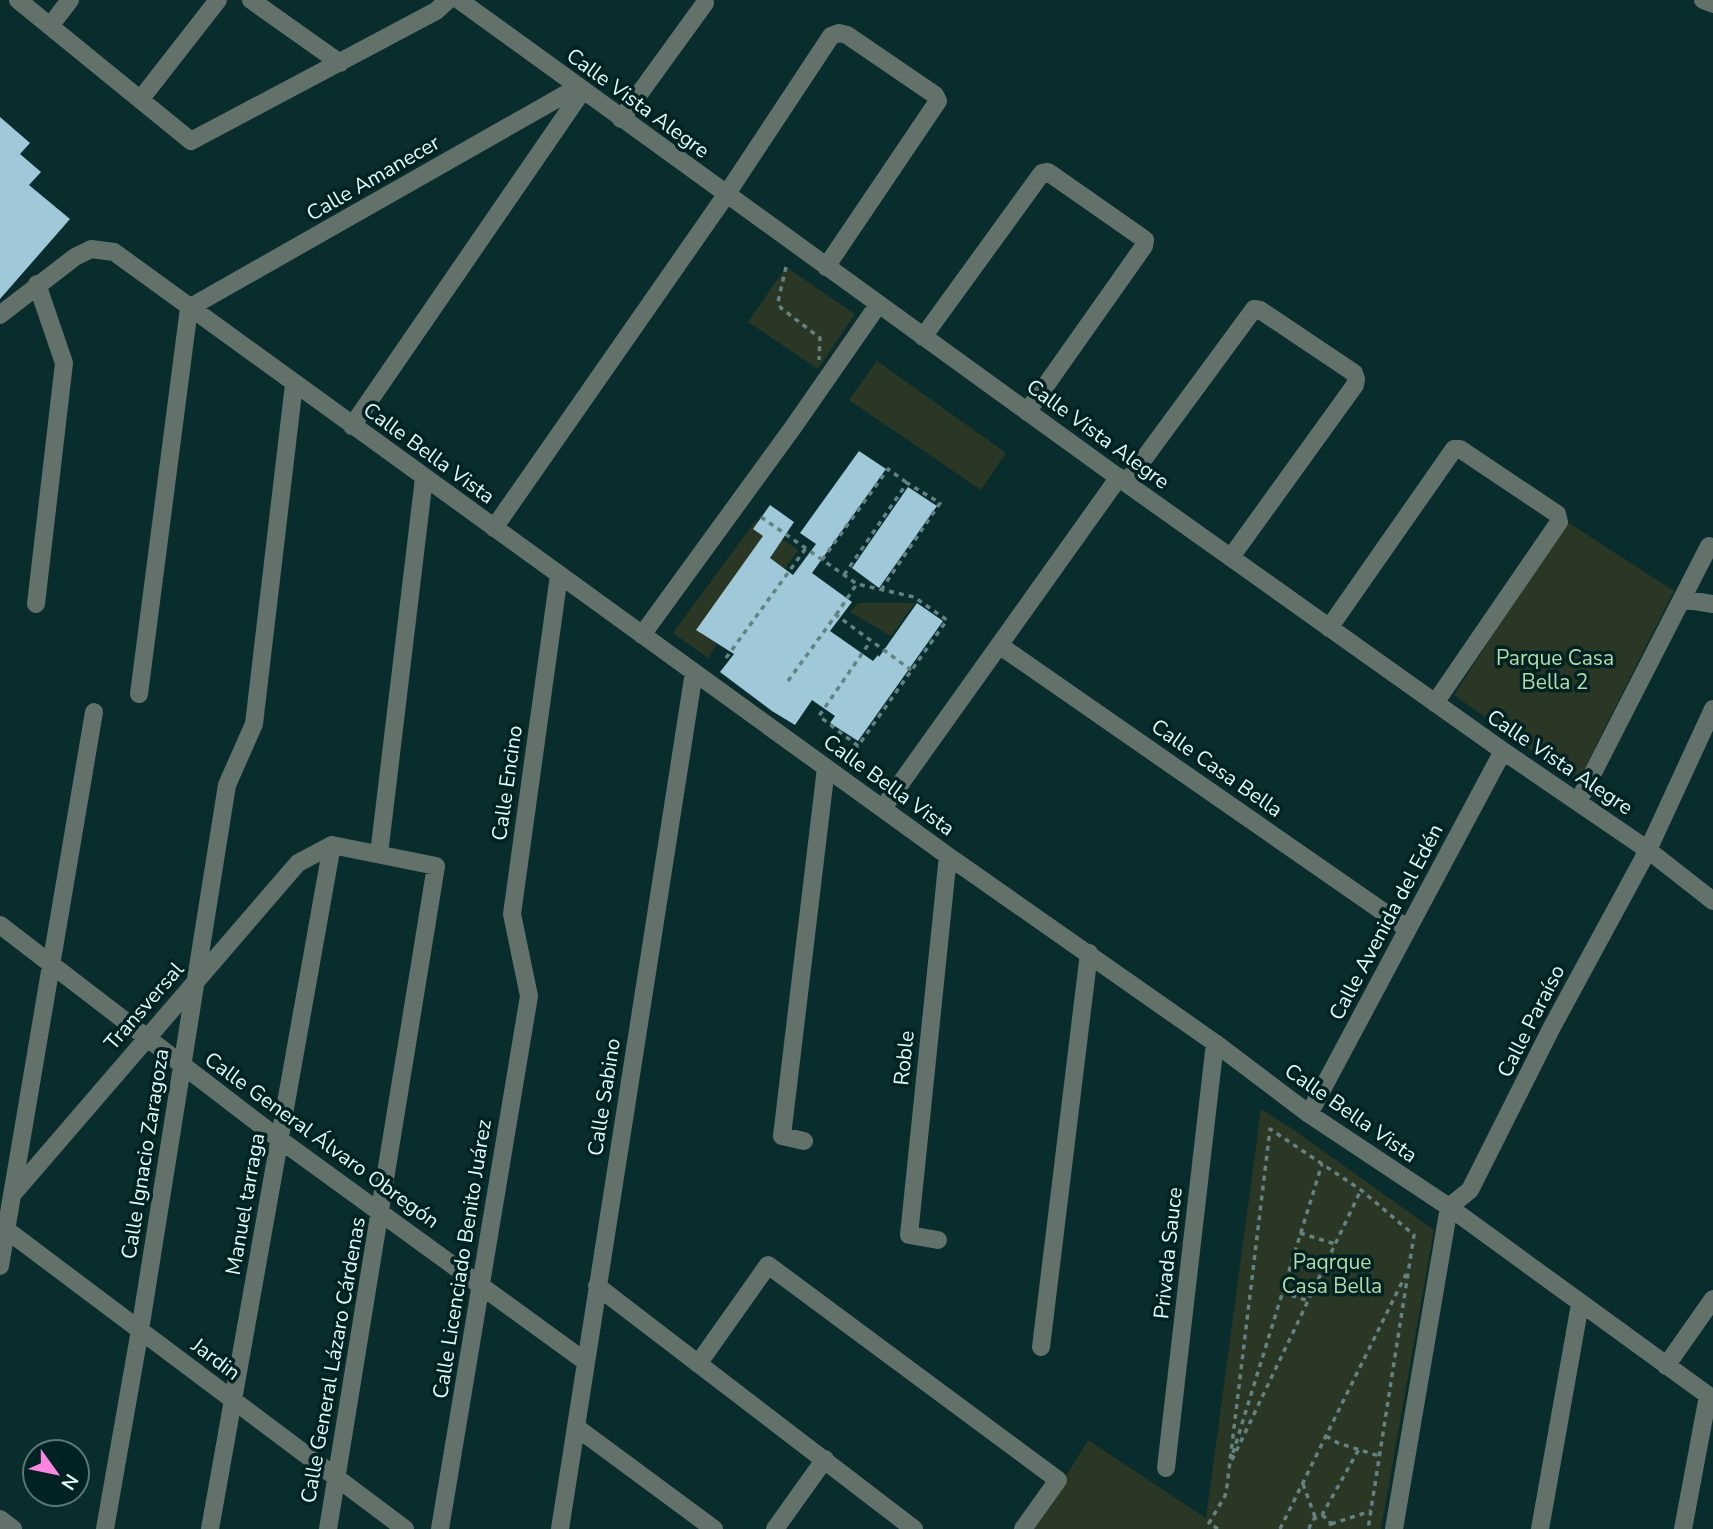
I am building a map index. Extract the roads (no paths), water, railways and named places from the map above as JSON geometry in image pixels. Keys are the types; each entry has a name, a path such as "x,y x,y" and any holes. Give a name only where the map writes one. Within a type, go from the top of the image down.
{"street":[{"path":"18,0 191,141 436,11 448,0"},
{"path":"50,26 70,0"},
{"path":"141,100 218,0"},
{"path":"251,0 340,63"},
{"name":"Calle Vista Alegre","path":"459,0 1329,628 1648,850 1713,901"},
{"path":"1703,0 1713,4"},
{"path":"621,119 705,3"},
{"path":"494,528 726,195 831,36 839,33 846,34 935,95 938,101 826,267"},
{"path":"352,426 581,89"},
{"name":"Calle Amanecer","path":"189,308 581,89"},
{"path":"923,337 1042,173 1048,172 1144,240 1143,246 1027,412"},
{"name":"Calle Bella Vista","path":"0,315 75,257 91,249 114,252 948,856 1215,1043 1309,1114 1449,1207 1711,1397"},
{"path":"36,604 64,363 37,284"},
{"path":"642,635 878,305"},
{"path":"139,694 189,308"},
{"path":"883,808 999,645 1254,309 1260,310 1353,373 1356,379 1231,557"},
{"name":"Calle Ignacio Zaragoza","path":"104,1529 140,1330 227,785 254,724 294,384"},
{"path":"1329,628 1454,449 1460,450 1560,518 1435,703"},
{"path":"331,845 379,855 424,478"},
{"path":"1578,802 1709,546"},
{"name":"Calle Encino","path":"529,996 512,914 559,575"},
{"path":"1682,599 1713,604"},
{"name":"Calle Casa Bella","path":"999,645 1408,929"},
{"name":"Calle Sabino","path":"560,1529 694,672"},
{"name":"Calle Paraíso","path":"1449,1207 1470,1190 1552,1027 1648,850 1713,709"},
{"path":"0,1266 3,1227 12,1194 94,712"},
{"name":"Calle Avenida del Edén","path":"1309,1114 1503,751"},
{"path":"804,1141 782,1136 826,768"},
{"name":"Transversal","path":"0,1208 298,863 331,845"},
{"name":"Manuel tarraga","path":"210,1529 331,845"},
{"name":"Calle General Lázaro Cárdenas","path":"328,1529 436,866 379,855"},
{"name":"Roble","path":"938,1240 909,1235 948,856"},
{"name":"Calle General Álvaro Obregón","path":"0,925 279,1139 586,1362"},
{"path":"1041,1347 1088,953"},
{"name":"Calle Licenciado Benito Juárez","path":"440,1529 529,996"},
{"name":"Privada Sauce","path":"1166,1468 1215,1043"},
{"path":"1394,1529 1449,1207"},
{"name":"Jardin","path":"3,1227 405,1529"},
{"path":"698,1364 768,1265 1058,1480 1023,1529"},
{"path":"597,1286 914,1529"},
{"path":"1666,1366 1713,1299"},
{"path":"1540,1529 1580,1304"},
{"path":"1683,1529 1711,1397"},
{"path":"576,1427 713,1529"},
{"path":"775,1529 825,1459"},
{"path":"0,1519 13,1529"}],"park label":[{"name":"Parque Casa Bella 2","path":"1555,670"},
{"name":"Paqrque Casa Bella","path":"1332,1274"}]}
